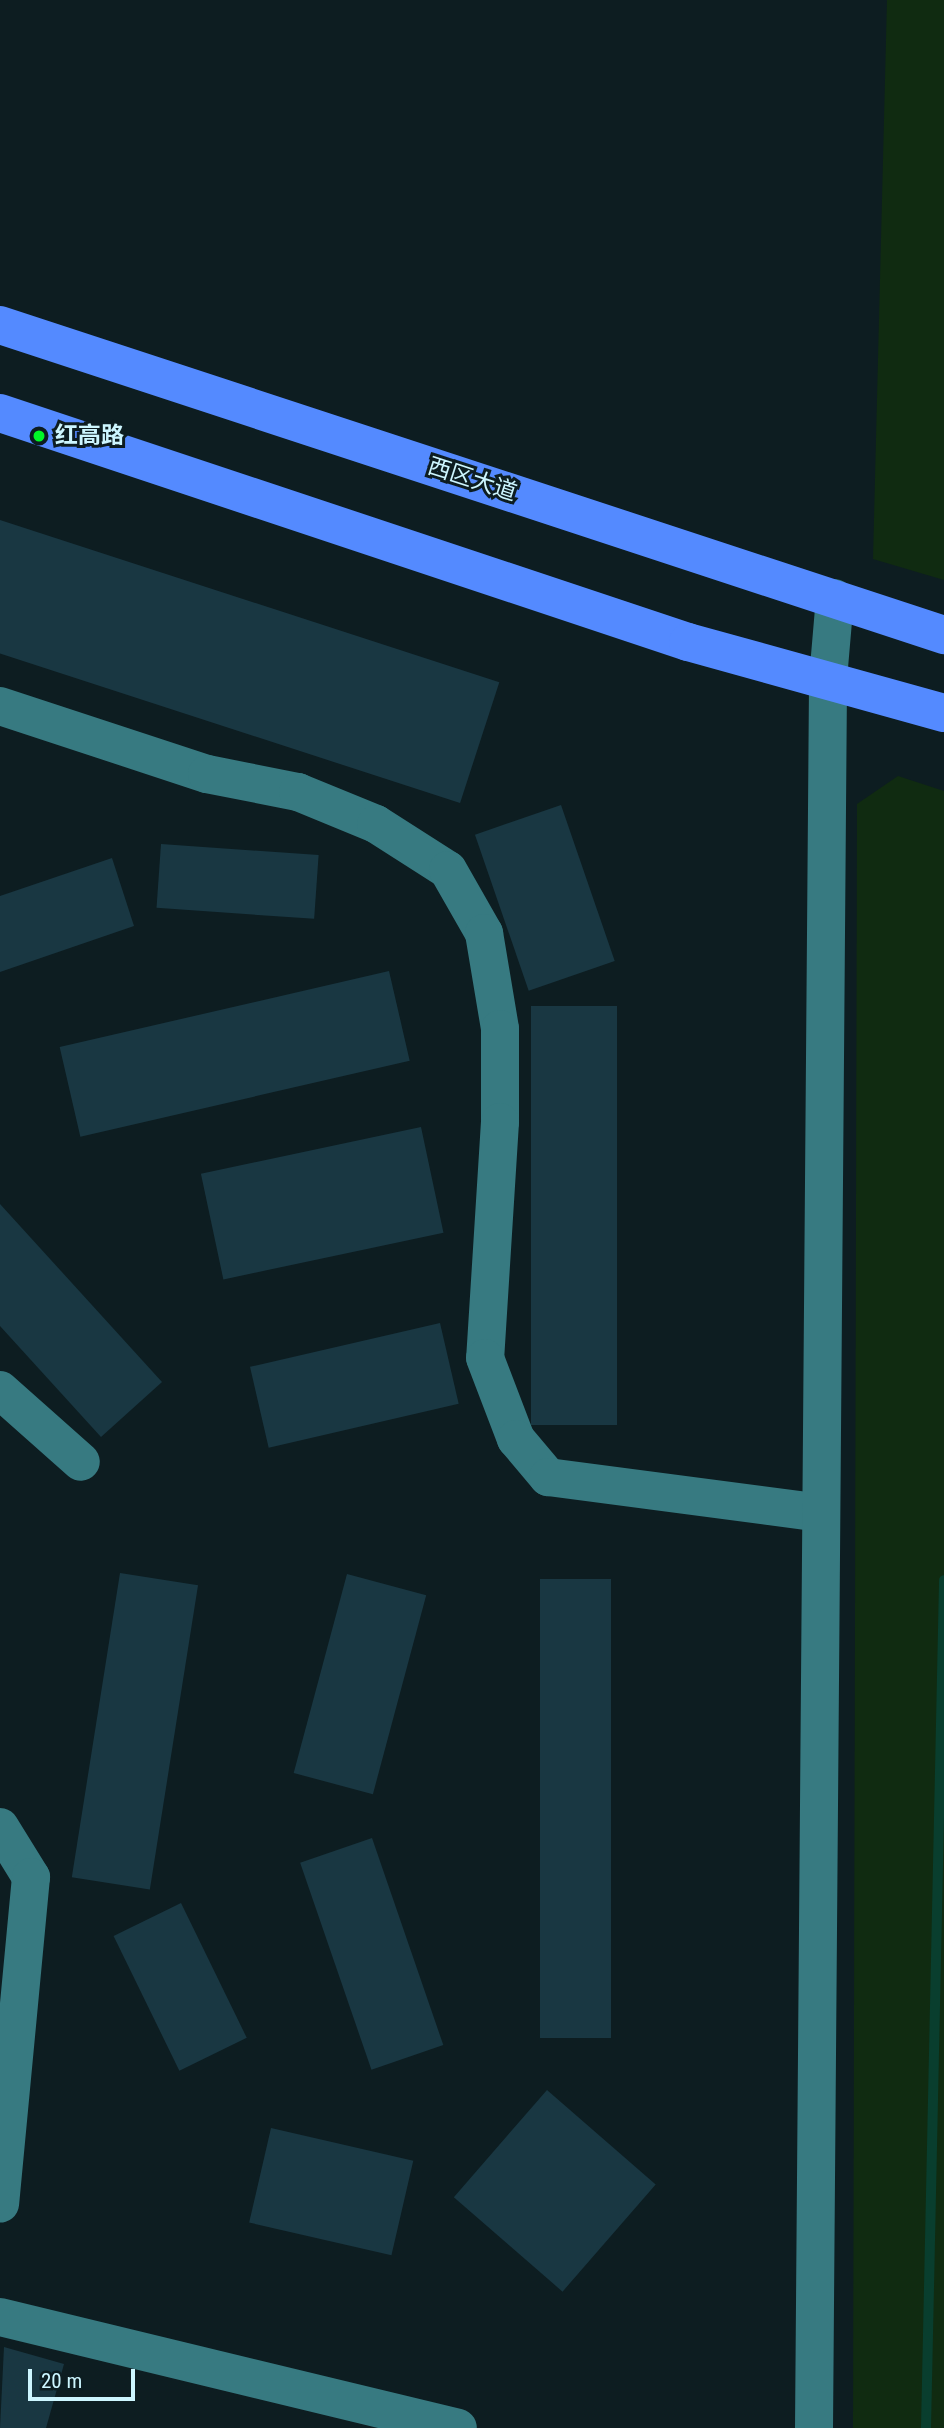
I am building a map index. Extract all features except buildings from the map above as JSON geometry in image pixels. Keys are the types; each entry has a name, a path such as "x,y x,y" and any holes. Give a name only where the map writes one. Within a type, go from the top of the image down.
{"main road":[{"name":"西区大道","path":"0,325 944,635"},
{"path":"0,413 688,642 944,713"}],"street":[{"path":"814,2428 828,679 835,598"},
{"path":"0,706 208,774 298,792 376,824 448,870 484,933 500,1029 500,1122 485,1358 516,1439 548,1477 821,1513"},
{"path":"0,1390 81,1462"},
{"path":"0,1827 30,1877 0,2204"},
{"path":"0,2317 458,2428"}],"green space":[{"path":"887,0 944,0 944,580 873,559"},
{"path":"898,776 944,791 944,2428 853,2428 857,804"}],"waterway":[{"path":"926,2428 944,1580"}],"place":[{"name":"红高路","path":"39,436"}]}
